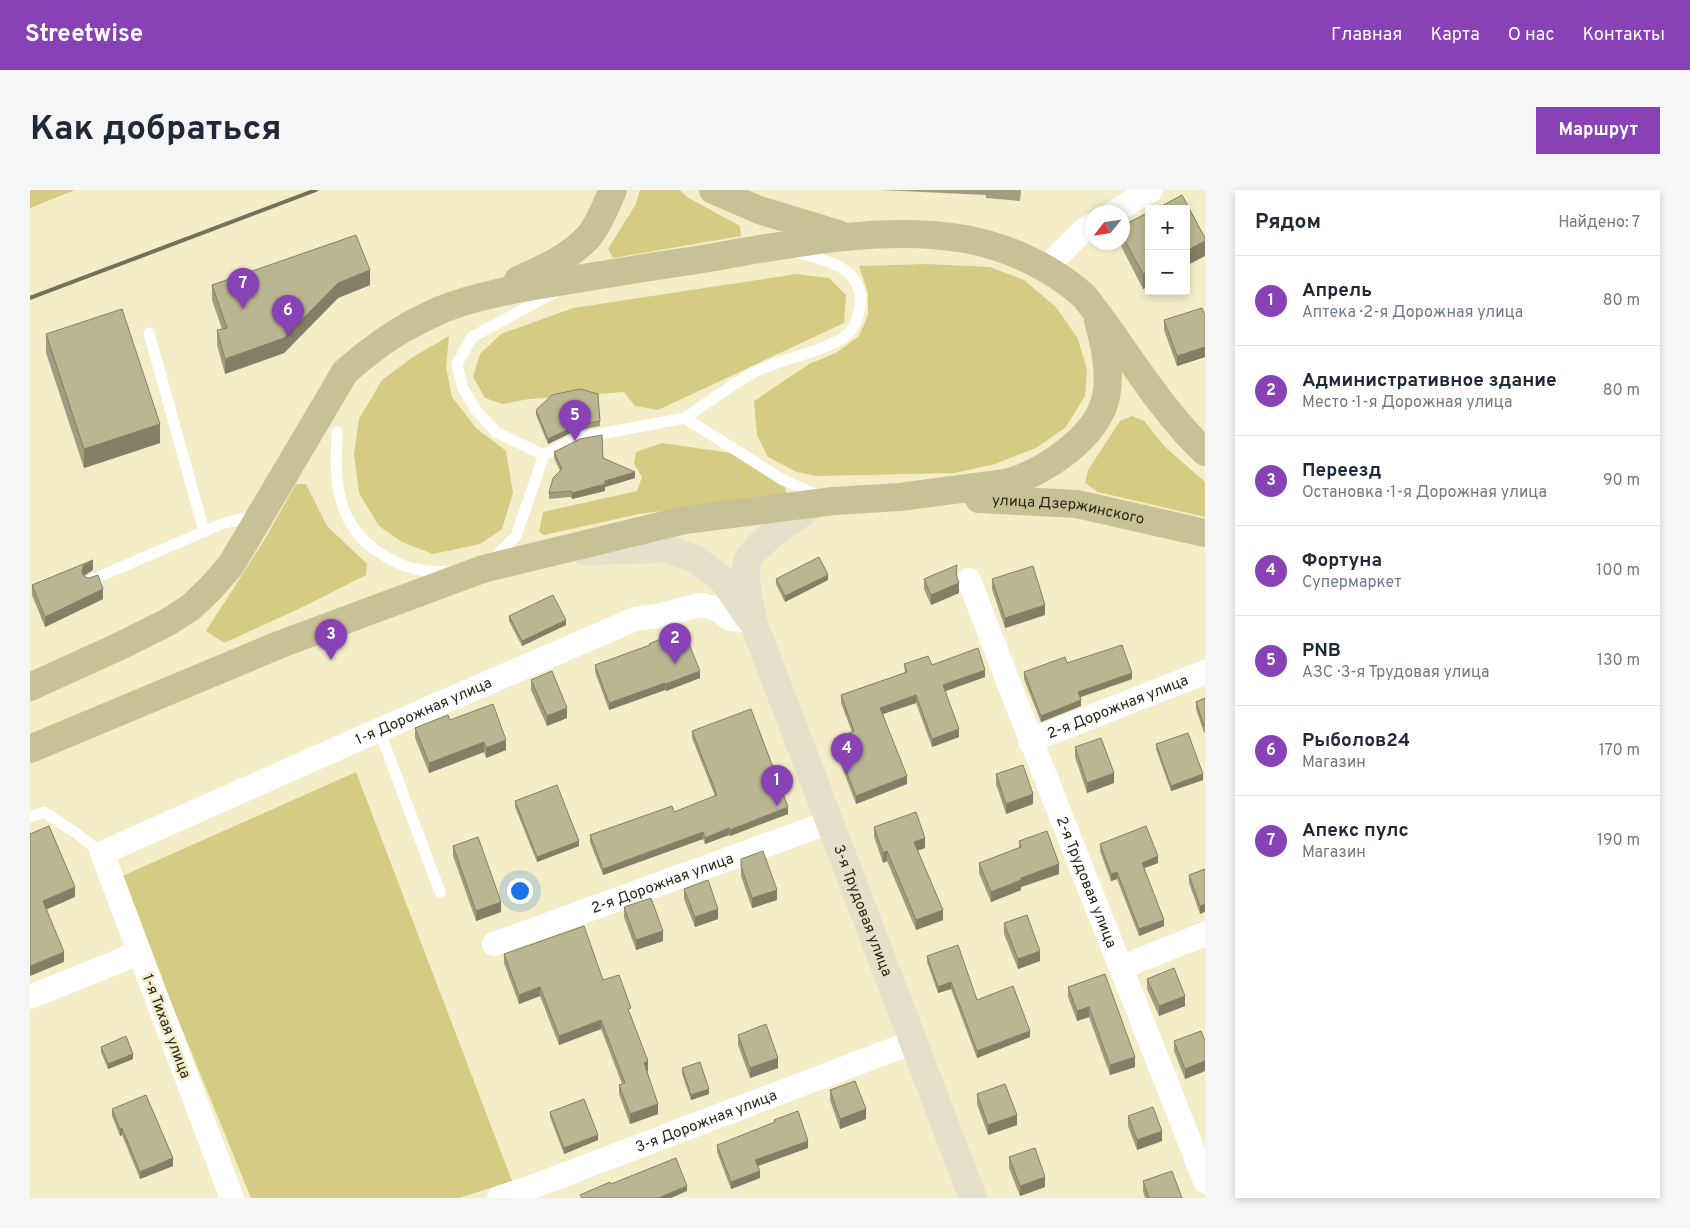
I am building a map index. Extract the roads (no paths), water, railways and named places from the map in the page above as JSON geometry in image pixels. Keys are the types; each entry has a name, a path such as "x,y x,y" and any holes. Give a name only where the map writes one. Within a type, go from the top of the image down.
{"main road":[{"path":"30,687 120,646 168,622 191,607 231,565 280,479 345,372 369,350 398,330 444,309 492,293 564,258 591,234 613,190"},
{"path":"713,190 759,210 846,237"},
{"path":"492,293 775,246 846,237 915,234 966,239 1006,250 1045,268 1070,284 1084,296 1153,392 1186,434 1205,452"},
{"path":"30,749 281,644 483,569 685,520 825,502 900,497 1006,483 1021,479 1060,457 1095,422 1105,398 1108,378 1102,336 1095,310"},
{"name":"улица Дзержинского","path":"900,497 989,499 1077,504 1205,533"}],"street":[{"path":"1126,205 1151,190"},
{"path":"1045,268 1085,230"},
{"path":"753,622 746,579 747,563 759,545 825,502"},
{"path":"548,552 666,549 695,559 723,580 753,622"},
{"name":"2-я Трудовая улица","path":"969,580 1030,741 1122,967 1205,1181"},
{"name":"1-я Дорожная улица","path":"102,853 379,730 635,620 700,605 715,608 731,619 753,622"},
{"name":"3-я Трудовая улица","path":"753,622 973,1198"},
{"name":"2-я Дорожная улица","path":"1030,741 1205,672"},
{"name":"2-я Дорожная улица","path":"494,944 830,822"},
{"name":"1-я Тихая улица","path":"102,853 232,1198"},
{"path":"1122,967 1205,934"},
{"path":"30,997 139,953"},
{"name":"3-я Дорожная улица","path":"499,1198 532,1188 914,1042"}],"lane":[{"path":"337,432 336,476 339,493 345,513 356,531 371,547 406,566 426,571 483,569 516,536 544,455 578,438 685,418 754,372 833,343 848,334 854,326 860,309 859,292 852,276 836,264 775,246"},
{"path":"544,455 496,432 475,409 462,386 457,364 472,337 579,279"},
{"path":"149,333 204,531"},
{"path":"685,418 783,480 825,502"},
{"path":"89,581 224,523 261,515"},
{"path":"379,730 440,892"},
{"path":"30,817 44,812 102,853"}],"railway":[{"path":"30,298 316,190"}],"place":[{"name":"Апекс пулс","path":"243,309"},
{"name":"Рыболов24","path":"288,336"},
{"name":"PNB","path":"575,441"},
{"name":"Переезд","path":"331,660"},
{"name":"Административное здание","path":"675,664"},
{"name":"Фортуна","path":"847,774"},
{"name":"Апрель","path":"777,806"}]}
